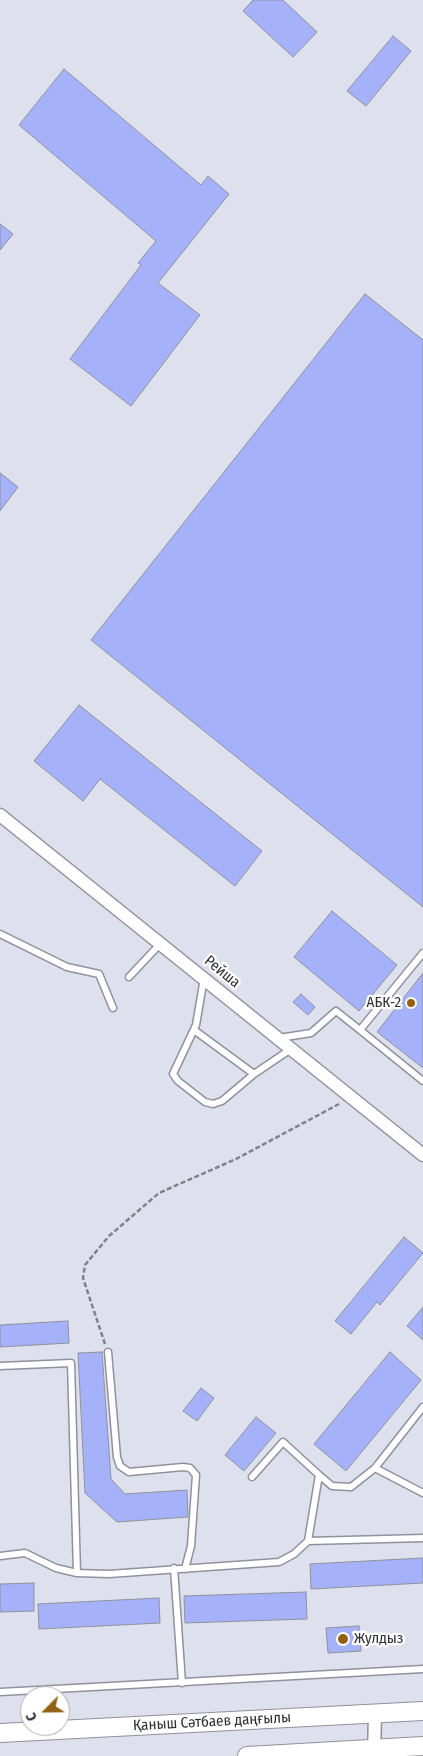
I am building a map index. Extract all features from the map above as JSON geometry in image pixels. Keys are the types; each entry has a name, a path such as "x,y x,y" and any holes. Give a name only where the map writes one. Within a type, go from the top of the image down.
{"main road":[{"name":"Қаныш Сәтбаев даңғылы","path":"1,1731 423,1711"},
{"path":"247,1756 374,1753 423,1746"}],"street":[{"name":"Рейша","path":"0,815 423,1155"},
{"path":"374,1753 375,1714"}],"lane":[{"path":"0,934 67,967 99,974 113,1008"},
{"path":"129,977 160,944"},
{"path":"360,1030 423,953"},
{"path":"204,978 199,1012 194,1030 173,1074 178,1081 205,1102 213,1104 222,1101 254,1074 291,1049"},
{"path":"278,1038 311,1033 336,1011 423,1081"},
{"path":"194,1030 254,1074"},
{"path":"108,1352 117,1457 120,1466 129,1472 183,1467 190,1468 196,1475 191,1546 185,1569"},
{"path":"0,1366 71,1363 77,1573"},
{"path":"252,1477 284,1442 332,1486 350,1487 375,1468 423,1407"},
{"path":"375,1468 423,1493"},
{"path":"0,1556 25,1553 56,1568 77,1573 109,1574 279,1562 294,1554 308,1541 319,1475"},
{"path":"308,1541 423,1538"},
{"path":"174,1568 182,1683"},
{"path":"0,1692 423,1669"}],"path":[{"path":"108,1352 82,1278 85,1265 109,1236 159,1193 236,1159 351,1098"}],"building":[{"path":"253,0 283,0 317,32 293,57 243,11"},
{"path":"393,36 411,51 366,106 347,91"},
{"path":"64,69 201,185 208,176 229,194 158,283 200,315 131,406 70,359 141,265 138,263 156,241 19,125"},
{"path":"0,224 13,234 0,250"},
{"path":"365,294 423,340 423,907 91,640"},
{"path":"0,473 18,487 0,511"},
{"path":"79,705 262,851 235,886 100,779 83,801 34,761"},
{"path":"332,911 397,965 359,1011 294,957"},
{"name":"АБК-2","path":"423,973 423,1068 377,1032"},
{"path":"301,994 315,1007 308,1015 293,1002"},
{"path":"404,1237 423,1253 380,1305 377,1302 351,1334 335,1321"},
{"path":"423,1307 423,1340 407,1326"},
{"path":"68,1321 69,1343 0,1347 0,1325"},
{"path":"102,1352 111,1479 125,1494 187,1490 188,1517 117,1522 85,1493 78,1353"},
{"path":"390,1352 421,1380 346,1471 314,1444"},
{"path":"201,1388 214,1398 197,1421 183,1411"},
{"path":"256,1417 276,1433 244,1471 225,1455"},
{"path":"423,1558 423,1583 311,1589 310,1564"},
{"path":"34,1583 34,1611 0,1612 0,1584"},
{"path":"306,1592 307,1619 185,1623 184,1596"},
{"path":"159,1598 160,1623 39,1629 38,1604"},
{"name":"Жулдыз","path":"359,1626 361,1651 328,1653 326,1628"}],"place":[{"name":"АБК-2","path":"411,1003"},
{"name":"Жулдыз","path":"343,1639"}]}
